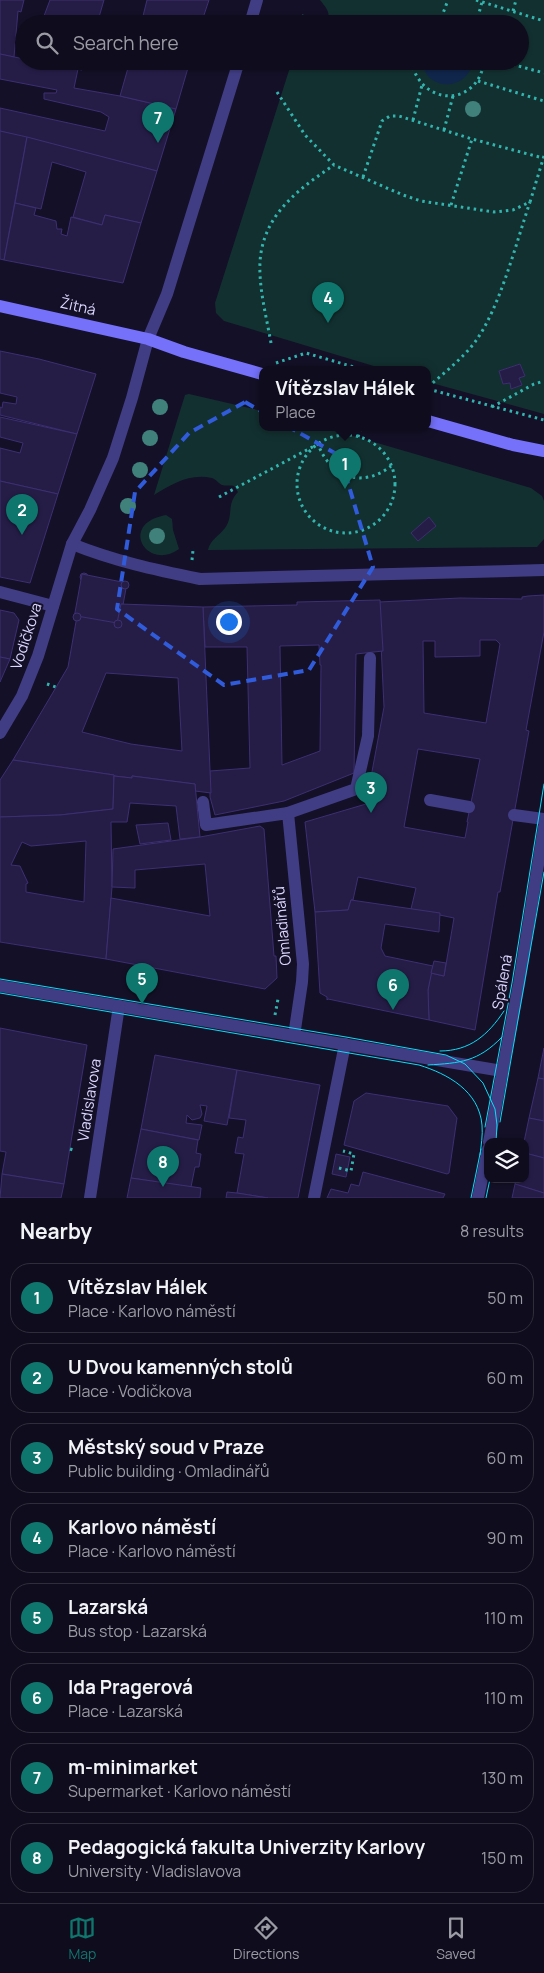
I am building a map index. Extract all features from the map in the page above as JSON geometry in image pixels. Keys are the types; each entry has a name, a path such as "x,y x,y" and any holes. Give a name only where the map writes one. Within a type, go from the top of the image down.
{"main road":[{"name":"Žitná","path":"0,306 148,339 184,352 257,372"},
{"path":"431,422 513,445 544,451"}],"street":[{"path":"253,15 258,0"},
{"name":"Vodičkova","path":"0,733 22,696 38,656 72,544 90,510 113,458 148,339 167,294 236,70"},
{"path":"72,544 97,554 144,568 200,578 544,570"},
{"path":"0,592 53,606"},
{"path":"204,802 206,825 288,813 356,789 368,736 370,658"},
{"path":"430,800 469,806"},
{"name":"Omladinářů","path":"288,813 303,964 294,1036"},
{"path":"514,814 544,819"},
{"name":"Spálená","path":"490,1138 519,984 544,827"},
{"path":"0,986 502,1071"},
{"name":"Vladislavova","path":"90,1198 119,1006"},
{"path":"314,1198 345,1044"},
{"path":"478,1198 484,1169"}],"path":[{"path":"443,15 448,0"},
{"path":"476,0 525,15"},
{"path":"513,11 516,0"},
{"path":"478,15 482,2"},
{"path":"529,16 544,21"},
{"path":"413,70 422,85 431,92 453,96 462,93 478,81 483,70"},
{"path":"529,70 544,74"},
{"path":"478,81 544,101"},
{"path":"413,120 422,85"},
{"path":"277,92 305,135 334,165 421,201 504,212 530,202"},
{"path":"444,130 453,96"},
{"path":"363,177 382,121 390,116 399,116 472,139 544,157 504,282 488,319 476,340 454,365 431,385"},
{"path":"451,205 472,139"},
{"path":"271,343 260,274 260,260 267,231 285,203 306,184 334,165"},
{"path":"272,366 306,353 350,366"},
{"path":"492,407 534,384 544,381"},
{"path":"431,389 544,420"},
{"path":"358,437 359,431"},
{"path":"219,497 318,444 330,438 358,437 372,443 383,453 391,466 395,482 392,499 385,514 372,526 357,532 340,533 323,528 310,518 300,504 297,487 298,471 306,455 318,444"},
{"path":"318,444 326,461 337,470 349,476 364,478 384,471 391,466"},
{"path":"192,561 193,550"},
{"path":"46,683 56,687"},
{"path":"136,996 138,975"},
{"path":"274,1018 278,999"}],"highlighted area":[{"path":"245,402 340,456 373,567 309,670 224,685 117,609 135,492 189,433"}],"green space":[{"path":"320,0 544,0 544,414 431,383 431,366 374,366 224,321 216,313 215,303 289,70 529,70 529,15 328,15 326,8","holes":["520,364 525,376 519,378 522,385 512,389 510,383 503,384 499,371"]},
{"path":"189,394 259,410 259,431 336,431 531,488 542,496 544,501 544,539 537,547 208,550 211,543 228,524 232,501 238,492 234,486 222,485 212,478 196,477 174,483 154,495 185,395","holes":["429,517 436,526 418,541 411,533"]},
{"path":"166,515 172,519 173,530 179,549 168,555 157,555 148,551 142,544 140,536 143,527 151,520"}],"water":[{"path":"469,70 463,78 455,83 447,84 438,83 425,71"}],"building":[{"path":"0,0 24,0 21,12 18,11 18,15 15,15 14,57 0,54"},
{"path":"50,0 104,0 100,15 44,15"},
{"path":"147,0 209,0 204,15 143,15"},
{"path":"0,54 15,57 15,70 78,70 74,88 176,109 157,171 0,131 0,108 105,131 109,117 101,112 44,99 44,93 56,93 57,90 0,79"},
{"path":"127,70 187,70 176,109 120,96"},
{"path":"0,131 27,137 4,260 0,259"},
{"path":"27,137 157,171 141,223 105,215 102,225 73,217 86,172 52,162 41,209 15,203"},
{"path":"15,203 36,208 34,215 56,221 57,229 62,229 61,234 67,236 71,217 102,225 105,215 141,223 123,283 4,260"},
{"path":"0,351 96,374 77,434 0,415 0,407 2,408 3,402 16,404 17,397 0,393"},
{"path":"520,364 525,376 519,378 522,385 511,389 510,383 503,384 499,371"},
{"path":"0,417 77,434 58,494 0,481 0,448 20,453 23,443 0,437"},
{"path":"0,481 58,494 30,583 0,577"},
{"path":"429,517 436,526 418,541 411,533"},
{"path":"84,573 88,577 84,581 80,577"},
{"path":"82,574 127,583 119,627 74,618"},
{"path":"125,581 129,585 125,589 121,585"},
{"path":"544,595 544,632 526,730 529,731 500,892 498,892 475,1030 429,1020 428,990 431,973 444,976 454,918 411,909 416,888 358,877 353,900 351,900 348,910 315,912 305,822 366,804 384,707 379,602 460,598 522,599 522,597","holes":["480,640 496,640 500,644 486,723 424,713 423,641 435,641 435,657 480,656","418,749 480,759 465,838 404,827"]},
{"path":"380,600 383,651 356,654 354,773 284,801 215,815 210,797 210,771 250,768 247,647 205,647 203,607 297,605 297,602","holes":["319,645 320,751 282,765 280,646"]},
{"path":"121,604 203,607 211,793 195,791 195,784 132,776 132,778 114,776 13,760 68,667 77,616 117,623","holes":["106,673 178,678 182,751 131,744 82,732"]},
{"path":"0,610 14,613 19,620 10,659 0,657"},
{"path":"77,613 81,617 77,621 73,617"},
{"path":"118,620 122,624 118,628 114,624"},
{"path":"0,657 10,659 0,682"},
{"path":"13,760 114,775 113,809 60,815 0,817 0,780"},
{"path":"114,776 132,778 132,776 195,784 200,837 180,839 176,806 130,803 127,822 111,822 112,887 106,959 0,942 0,817 60,815 113,809","holes":["86,841 84,902 26,892 26,884 28,883 20,866 11,865 22,842 31,846"]},
{"path":"168,823 171,840 140,844 136,825"},
{"path":"260,826 264,829 277,978 265,989 106,959 111,898 210,916 205,864 135,870 135,888 112,887 113,849 200,837"},
{"path":"351,900 440,913 439,932 385,924 381,948 385,956 433,966 428,990 429,1020 327,1000 327,997 320,993 315,912 348,910"},
{"path":"434,961 446,963 444,976 431,973"},
{"path":"0,1028 87,1045 64,1184 2,1174 6,1152 0,1151"},
{"path":"544,1048 544,1079 538,1078"},
{"path":"155,1055 237,1070 227,1125 204,1121 207,1106 200,1105 202,1114 200,1118 192,1120 187,1115 186,1123 202,1125 199,1140 141,1129"},
{"path":"237,1070 320,1085 298,1198 268,1198 237,1193 244,1154 235,1153 238,1137 243,1138 246,1120 229,1118"},
{"path":"538,1078 544,1079 544,1121 529,1118"},
{"path":"366,1093 448,1106 457,1118 449,1173 344,1145 354,1101"},
{"path":"529,1118 544,1121 544,1158 529,1154 529,1138 525,1138"},
{"path":"141,1129 198,1140 196,1153 201,1154 199,1167 195,1167 191,1187 131,1178"},
{"path":"336,1154 350,1157 346,1177 332,1174"},
{"path":"529,1154 544,1158 544,1193 515,1184 529,1183"},
{"path":"363,1172 445,1194 443,1198 327,1198 331,1189 348,1193 351,1184 359,1186"},
{"path":"2,1174 64,1184 61,1198 0,1198"},
{"path":"131,1178 201,1188 200,1198 127,1198"},
{"path":"515,1184 544,1193 544,1198 512,1198"},
{"path":"227,1192 237,1193 268,1198 226,1198"}],"tram line":[{"path":"485,1127 512,983 544,784"},
{"path":"500,1122 544,872"},
{"path":"0,979 446,1055 465,1064 483,1083 495,1109 496,1138"},
{"path":"0,993 419,1065 451,1079 468,1093 475,1103 480,1113 482,1125 480,1155"},
{"path":"440,1051 469,1045 485,1034 504,1011"},
{"path":"428,1065 468,1060 485,1052 502,1037"},
{"path":"471,1198 481,1149"},
{"path":"486,1198 489,1183"}],"place":[{"name":"m-minimarket","path":"158,143"},
{"name":"Karlovo náměstí","path":"328,323"},
{"name":"Vítězslav Hálek","path":"345,489"},
{"name":"U Dvou kamenných stolů","path":"22,535"},
{"name":"Městský soud v Praze","path":"371,813"},
{"name":"Lazarská","path":"142,1004"},
{"name":"Ida Pragerová","path":"393,1010"},
{"name":"Pedagogická fakulta Univerzity Karlovy","path":"163,1187"}]}
